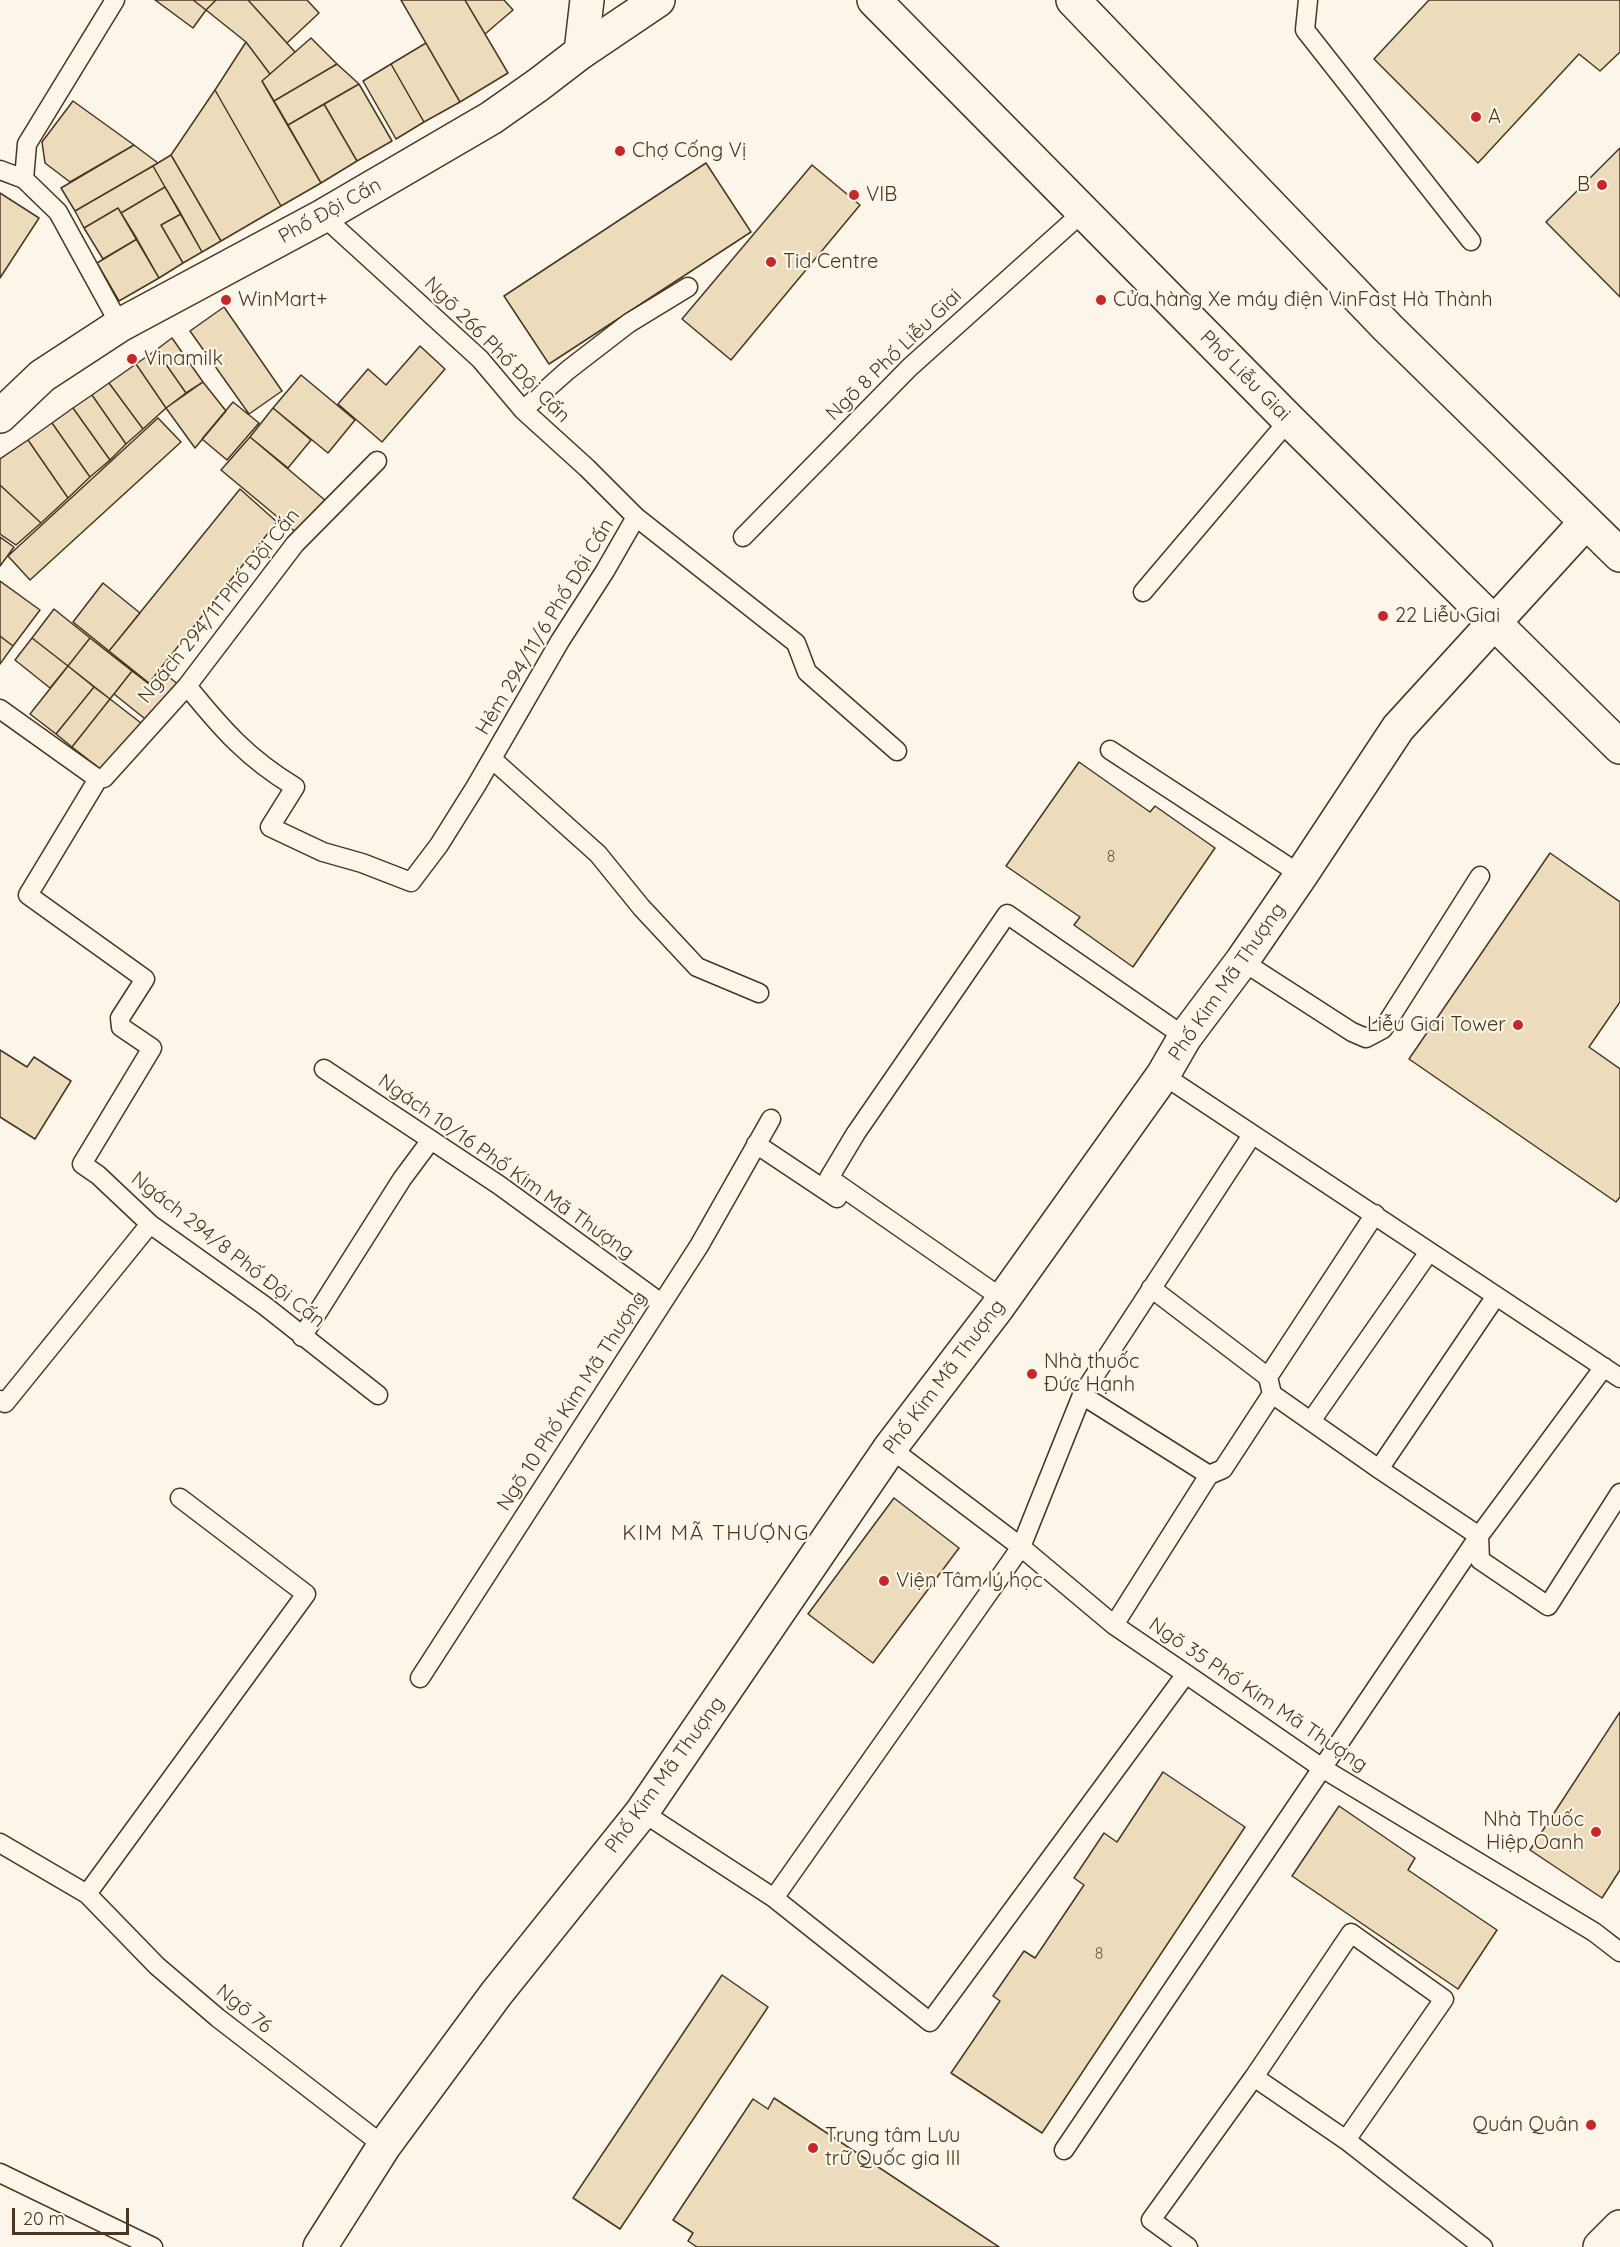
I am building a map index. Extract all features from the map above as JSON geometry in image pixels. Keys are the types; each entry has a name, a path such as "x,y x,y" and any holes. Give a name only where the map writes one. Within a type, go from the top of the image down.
{"street":[{"path":"581,52 587,0"},
{"name":"Phố Đội Cấn","path":"0,416 42,376 120,325 323,216 490,118 658,0"},
{"name":"Phố Liễu Giai","path":"874,0 1289,420 1620,747"},
{"path":"1073,0 1388,328 1620,555"},
{"name":"Phố Kim Mã Thượng","path":"320,2247 384,2146 496,1995 642,1812 890,1448 1000,1304 1163,1075 1185,1037 1242,961 1398,728 1586,522"},
{"path":"1600,2247 1620,2227"}],"lane":[{"path":"24,179 27,144 116,0"},
{"path":"1308,0 1305,30 1472,241"},
{"path":"0,170 24,179 58,212 120,325"},
{"name":"Ngõ 8 Phố Liễu Giai","path":"743,537 910,367 1083,212"},
{"name":"Ngõ 266 Phố Đội Cấn","path":"323,216 480,359 523,410 587,468 636,518 796,643 807,672 897,751"},
{"path":"523,410 568,370 629,323 688,287"},
{"path":"1143,592 1289,420"},
{"name":"Ngách 294/11 Phố Đội Cấn","path":"98,779 104,778 187,686 295,544 376,461"},
{"name":"Hẻm 294/11/6 Phố Đội Cấn","path":"187,686 224,731 266,770 295,787 270,827 323,852 362,863 411,882 439,845 636,518"},
{"path":"0,709 98,779"},
{"path":"1110,750 1301,875"},
{"name":"Hẻm 294/11/6 Phố Đội Cấn","path":"492,759 598,854 641,907 697,967 759,993"},
{"name":"Ngách 294/8 Phố Đội Cấn","path":"98,779 28,895 145,979 120,1018 120,1023 121,1027 152,1048 82,1164 98,1175 150,1224 265,1306 378,1395"},
{"path":"1242,961 1352,1032 1366,1038 1383,1029 1480,876"},
{"path":"1000,1304 829,1178 856,1133 1007,914 1185,1037"},
{"name":"Ngách 10/16 Phố Kim Mã Thượng","path":"324,1069 499,1185 661,1303"},
{"path":"1163,1075 1620,1378"},
{"name":"Ngõ 10 Phố Kim Mã Thượng","path":"420,1678 626,1362 704,1237 771,1119"},
{"path":"774,1898 1022,1546 1082,1395 1252,1135"},
{"path":"302,1336 319,1313 402,1179 430,1140"},
{"path":"756,1144 1000,1304"},
{"path":"1113,1625 1209,1475 1223,1469 1270,1385 1375,1214"},
{"path":"0,1400 5,1403 150,1224"},
{"path":"1311,1421 1429,1252"},
{"path":"1151,1288 1311,1421 1479,1536"},
{"path":"1378,1469 1496,1296"},
{"path":"1064,2150 1479,1536 1604,1367"},
{"path":"1082,1395 1209,1475"},
{"name":"Ngõ 35 Phố Kim Mã Thượng","path":"890,1448 1022,1546 1113,1625 1322,1768 1594,1932 1620,1952"},
{"path":"1479,1536 1480,1560 1548,1606 1620,1492"},
{"path":"87,1894 306,1594 180,1498"},
{"path":"642,1812 774,1898 930,2022 1186,1674"},
{"name":"Ngõ 76","path":"0,1843 87,1894 157,1966 192,1996 384,2146"},
{"path":"1188,2247 1151,2220 1254,2077 1351,1933 1444,1999 1346,2140"},
{"path":"1254,2077 1346,2140 1483,2247"},
{"path":"0,2173 153,2247"}],"building":[{"path":"155,0 193,0 206,10 193,28"},
{"path":"193,0 216,0 206,10"},
{"path":"216,0 248,0 295,52 270,74 246,42 206,10"},
{"path":"248,0 307,0 319,13 287,43"},
{"path":"401,0 465,0 508,73 460,102"},
{"path":"465,0 504,0 513,10 485,34"},
{"name":"A","path":"1429,0 1620,0 1620,52 1600,71 1579,54 1478,163 1374,59"},
{"path":"311,38 337,64 274,101 262,81"},
{"path":"246,42 270,74 262,81 321,183 281,206 215,90"},
{"path":"426,43 460,102 424,122 391,64"},
{"path":"337,64 359,84 288,125 274,101"},
{"path":"391,64 424,122 396,139 363,81"},
{"path":"359,84 392,141 357,161 324,104"},
{"path":"215,90 281,206 221,241 171,155"},
{"path":"73,101 134,145 70,182 45,163 42,142"},
{"path":"324,104 357,161 321,183 288,125"},
{"path":"134,145 158,163 75,211 61,188"},
{"name":"B","path":"1620,148 1620,297 1546,222"},
{"path":"171,155 221,241 202,252 153,166"},
{"path":"706,163 751,232 549,364 504,296"},
{"name":"Tid Centre","path":"812,165 860,205 731,360 682,319"},
{"path":"153,166 165,187 121,213 118,208 84,228 75,211"},
{"path":"165,187 181,214 161,225 183,263 159,278 121,213"},
{"path":"0,193 39,218 0,278"},
{"path":"118,208 137,239 103,259 84,228"},
{"path":"181,214 202,252 183,263 161,225"},
{"path":"137,239 159,278 119,301 97,263"},
{"path":"224,307 282,391 249,414 190,331"},
{"path":"172,338 203,382 186,393 156,350"},
{"path":"420,346 445,369 382,442 338,404 368,369 386,385"},
{"path":"156,350 186,393 166,408 136,364"},
{"path":"136,364 166,408 143,429 109,383"},
{"path":"301,375 355,420 328,453 273,408"},
{"path":"203,382 226,411 195,448 166,408"},
{"path":"109,383 143,429 126,444 92,395"},
{"path":"92,395 126,444 110,460 73,408"},
{"path":"233,402 259,423 227,460 202,439"},
{"path":"73,408 110,460 90,477 52,423"},
{"path":"273,408 311,440 288,468 250,437"},
{"path":"158,418 181,442 30,580 8,556"},
{"path":"52,423 90,477 68,498 28,440"},
{"path":"250,437 326,501 298,534 221,470"},
{"path":"28,440 68,498 41,523 0,485 0,459"},
{"path":"0,485 41,523 16,545 0,534"},
{"path":"240,489 277,522 149,683 109,651"},
{"path":"0,537 14,547 0,566"},
{"path":"0,581 40,610 13,646 0,636"},
{"path":"103,583 140,613 109,651 73,622"},
{"path":"54,609 90,638 68,666 32,638"},
{"path":"0,636 13,646 0,664"},
{"path":"32,638 68,666 50,688 15,660"},
{"path":"90,638 132,671 110,699 68,666"},
{"path":"68,666 94,687 56,734 30,714"},
{"path":"160,670 179,685 149,722 114,694 132,671 149,684"},
{"path":"94,687 110,699 72,747 56,734"},
{"path":"110,699 141,723 103,771 72,747"},
{"path":"1079,762 1150,812 1155,806 1215,848 1133,967 1074,925 1080,917 1006,866"},
{"name":"Liễu Giai Tower","path":"1550,853 1620,902 1620,1002 1589,1047 1620,1069 1620,1197 1616,1202 1409,1059"},
{"path":"0,1050 27,1067 34,1057 71,1081 35,1139 0,1117"},
{"name":"Viện Tâm lý học","path":"894,1498 959,1548 873,1663 808,1614"},
{"path":"1620,1712 1620,1870 1602,1898 1530,1850"},
{"path":"1163,1772 1245,1827 1042,2133 951,2073 1000,2001 993,1996 1024,1951 1035,1958 1084,1885 1074,1878 1104,1833 1117,1842"},
{"path":"1339,1806 1415,1858 1408,1870 1497,1930 1458,1989 1292,1876"},
{"path":"722,1975 768,2007 620,2229 573,2198"},
{"path":"774,2098 999,2247 697,2247 688,2241 693,2233 673,2220 753,2099 768,2109"}],"place":[{"name":"A","path":"1476,117"},
{"name":"Chợ Cống Vị","path":"620,151"},
{"name":"B","path":"1602,185"},
{"name":"VIB","path":"854,195"},
{"name":"Tid Centre","path":"771,262"},
{"name":"WinMart+","path":"226,300"},
{"name":"Cửa hàng Xe máy điện VinFast Hà Thành","path":"1101,300"},
{"name":"Vinamilk","path":"132,359"},
{"name":"22 Liễu Giai","path":"1383,616"},
{"name":"Liễu Giai Tower","path":"1518,1025"},
{"name":"Nhà thuốc Đức Hạnh","path":"1032,1374"},
{"name":"Viện Tâm lý học","path":"884,1581"},
{"name":"Nhà Thuốc Hiệp Oanh","path":"1596,1832"},
{"name":"Quán Quân","path":"1591,2125"},
{"name":"Trung tâm Lưu trữ Quốc gia III","path":"813,2148"}],"district":[{"name":"KIM MÃ THƯỢNG","path":"716,1534"}]}
